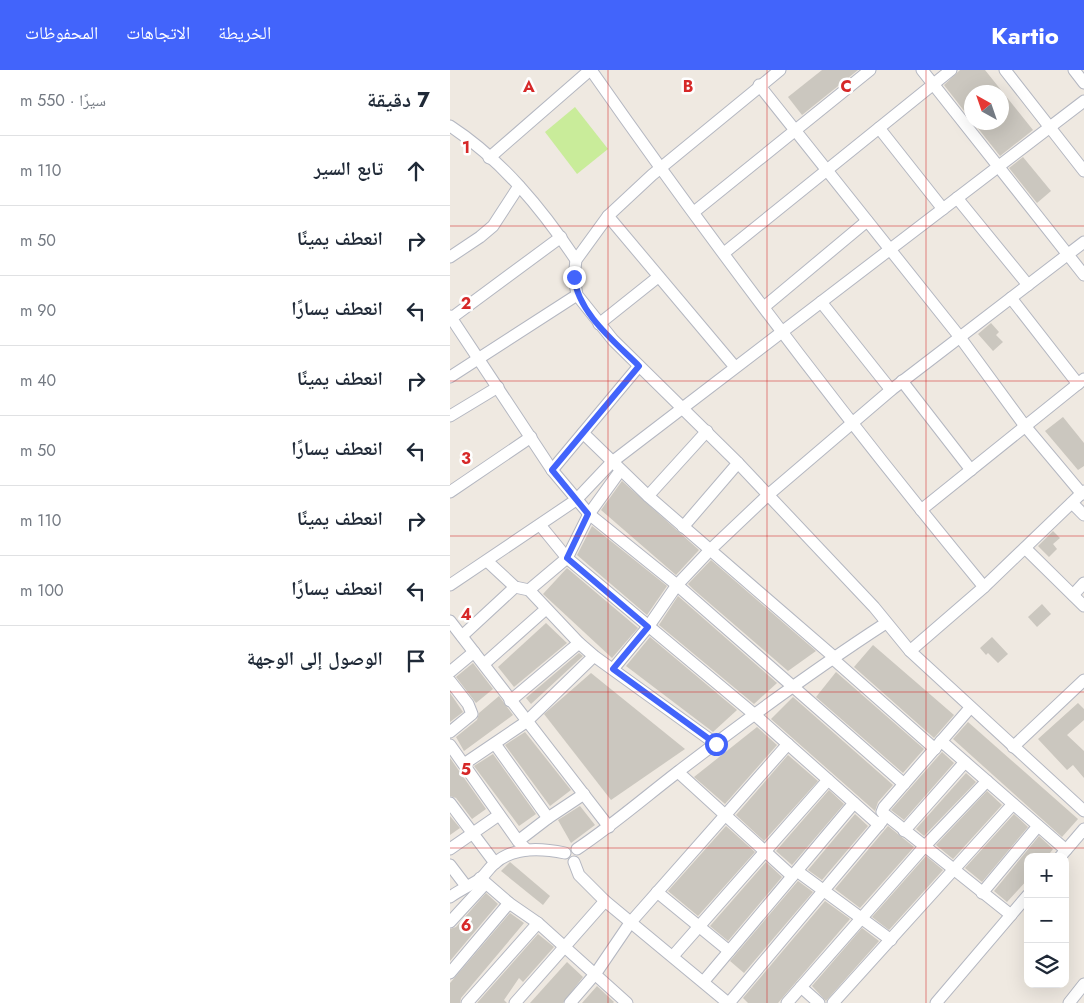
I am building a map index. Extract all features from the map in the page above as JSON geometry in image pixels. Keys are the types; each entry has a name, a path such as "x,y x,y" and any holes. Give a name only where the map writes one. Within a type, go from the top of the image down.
{"street":[{"path":"490,158 590,70 660,168 764,307 921,510 984,587"},
{"path":"780,70 759,85 660,168 608,216 576,260 574,277 577,295 599,324 639,366 738,462 910,651 1084,811"},
{"path":"694,212 870,70"},
{"path":"922,70 1084,275"},
{"path":"724,253 951,70"},
{"path":"1005,70 1084,171"},
{"path":"1074,70 1084,83"},
{"path":"759,85 828,169 959,336 1025,426 1083,493 984,587 910,651"},
{"path":"450,585 576,500 612,462 1084,102"},
{"path":"450,126 490,158 537,204 576,260"},
{"path":"879,128 943,209"},
{"path":"450,257 480,238 492,226 519,186"},
{"path":"957,198 1028,285"},
{"path":"608,216 735,367"},
{"path":"764,307 867,221"},
{"path":"561,236 450,318 552,470 588,514 677,586 794,686 904,784"},
{"path":"613,669 648,627 677,586 710,550 768,495 854,424 902,381 1084,242"},
{"path":"599,324 658,277"},
{"path":"450,377 577,295"},
{"path":"921,510 1081,381 1011,298"},
{"path":"821,302 891,390"},
{"path":"552,470 639,366"},
{"path":"902,381 971,470"},
{"path":"450,416 498,388"},
{"path":"648,496 706,431"},
{"path":"583,433 620,471 683,527 833,658 938,745 965,762 1038,826 1062,853"},
{"path":"450,492 531,437"},
{"path":"683,527 738,462"},
{"path":"529,590 567,558 588,514 620,471"},
{"path":"1072,502 1084,515"},
{"path":"540,525 567,558 755,715 854,803 882,821 904,831 1010,916"},
{"path":"1025,548 1084,606"},
{"path":"486,560 515,587 529,590 579,643 594,656 716,744"},
{"path":"1073,595 1084,583"},
{"path":"462,636 515,587"},
{"path":"484,664 546,609"},
{"path":"450,621 526,722 610,828"},
{"path":"565,853 570,848 577,849 610,828 678,772 833,658 886,623"},
{"path":"510,701 579,643"},
{"path":"450,672 474,652"},
{"path":"464,764 526,722 594,656"},
{"path":"1013,746 1084,680"},
{"path":"450,681 468,704 472,714 450,732"},
{"path":"574,862 579,875 630,923 729,1003 882,821 882,809 970,708"},
{"path":"495,744 548,818"},
{"path":"570,1003 596,973 630,923 788,744"},
{"path":"451,747 527,850"},
{"path":"904,831 965,762"},
{"path":"678,772 765,852 824,891 891,940"},
{"path":"673,956 828,780"},
{"path":"787,1003 924,847 987,781"},
{"path":"518,840 584,794"},
{"path":"450,803 495,862"},
{"path":"704,981 854,803"},
{"path":"834,1003 1013,804"},
{"path":"450,849 500,814"},
{"path":"982,893 1038,826"},
{"path":"1064,853 1084,829"},
{"path":"450,922 483,881 495,862 527,850 543,849 565,853"},
{"path":"574,862 580,855 577,849"},
{"path":"565,853 567,860 574,862"},
{"path":"450,866 466,886"},
{"path":"450,897 466,886 483,881"},
{"path":"483,881 566,946 596,973 622,1001"},
{"path":"657,892 729,951"},
{"path":"943,1001 1025,898"},
{"path":"515,1003 606,901"},
{"path":"450,973 509,903"},
{"path":"467,1003 538,923"},
{"path":"1069,1003 1084,984"},
{"path":"801,987 819,1003"}],"green space":[{"path":"575,107 608,149 577,174 545,132"}],"building":[{"path":"822,70 858,70 802,115 788,97"},
{"path":"960,70 985,70 997,85 964,85 964,111 944,85"},
{"path":"1009,100 1033,130 1000,156 979,130 1009,130"},
{"path":"1023,157 1051,191 1037,203 1009,168"},
{"path":"991,323 999,332 996,335 1003,342 993,351 978,334"},
{"path":"1063,417 1084,443 1084,466 1078,470 1045,431"},
{"path":"622,481 699,550 676,575 601,510"},
{"path":"592,526 667,586 647,615 577,555"},
{"path":"1053,531 1060,538 1053,544 1057,549 1049,557 1038,546"},
{"path":"711,560 816,651 788,671 693,589 688,584"},
{"path":"567,568 638,628 612,658 543,594"},
{"path":"678,596 777,683 754,704 659,625"},
{"path":"1042,604 1051,614 1037,627 1028,617"},
{"path":"546,623 567,643 514,687 498,667"},
{"path":"650,637 737,710 713,732 626,666"},
{"path":"992,637 1008,654 998,663 988,653 986,655 980,648"},
{"path":"873,645 954,715 934,738 854,667"},
{"path":"579,653 583,656 531,704 526,698"},
{"path":"473,663 493,689 476,703 456,677"},
{"path":"836,672 924,749 903,773 816,697"},
{"path":"591,673 685,749 611,800 544,714"},
{"path":"450,693 463,712 450,722"},
{"path":"499,696 513,715 464,751 456,737 477,720 479,713"},
{"path":"793,697 893,785 878,802 875,811 771,719"},
{"path":"1078,703 1084,709 1084,720 1067,735 1084,751 1084,778 1073,765 1067,770 1038,739"},
{"path":"968,722 1078,819 1062,837 953,739"},
{"path":"757,727 777,745 725,804 694,777"},
{"path":"525,732 571,790 550,806 505,745"},
{"path":"942,752 954,763 904,820 891,810"},
{"path":"493,754 536,814 519,826 474,766"},
{"path":"788,755 818,781 764,841 736,815"},
{"path":"450,758 486,809 472,819 456,798 450,796"},
{"path":"966,773 976,782 924,836 916,829"},
{"path":"829,790 844,804 792,865 776,851"},
{"path":"987,791 1002,805 953,859 936,845"},
{"path":"580,806 595,825 571,843 558,820"},
{"path":"855,814 868,826 822,880 808,870"},
{"path":"1014,814 1028,827 982,882 965,868"},
{"path":"450,816 460,828 450,835"},
{"path":"726,826 755,852 698,916 668,891"},
{"path":"888,826 914,847 860,908 835,889"},
{"path":"1039,836 1053,849 1050,853 1025,853"},
{"path":"1024,854 1024,883 1007,902 994,891"},
{"path":"926,856 943,870 889,930 872,917"},
{"path":"510,862 550,896 543,905 501,871"},
{"path":"766,862 782,877 728,941 710,926"},
{"path":"798,881 813,892 744,973 730,961"},
{"path":"486,893 498,904 450,961 450,929 456,927"},
{"path":"825,901 850,919 778,1003 748,1003 743,998"},
{"path":"510,913 524,923 461,998 460,1003 450,1003 450,983"},
{"path":"862,928 879,941 826,1001 812,986"},
{"path":"538,934 554,947 523,982 519,978 504,1000 507,1003 477,1003"},
{"path":"567,962 583,977 563,1003 530,1003"},
{"path":"597,986 614,1002 613,1003 582,1003"}],"route":[{"path":"574,277 577,295 585,307 613,340 639,366 552,470 588,514 567,558 648,627 613,669 716,744"}]}
